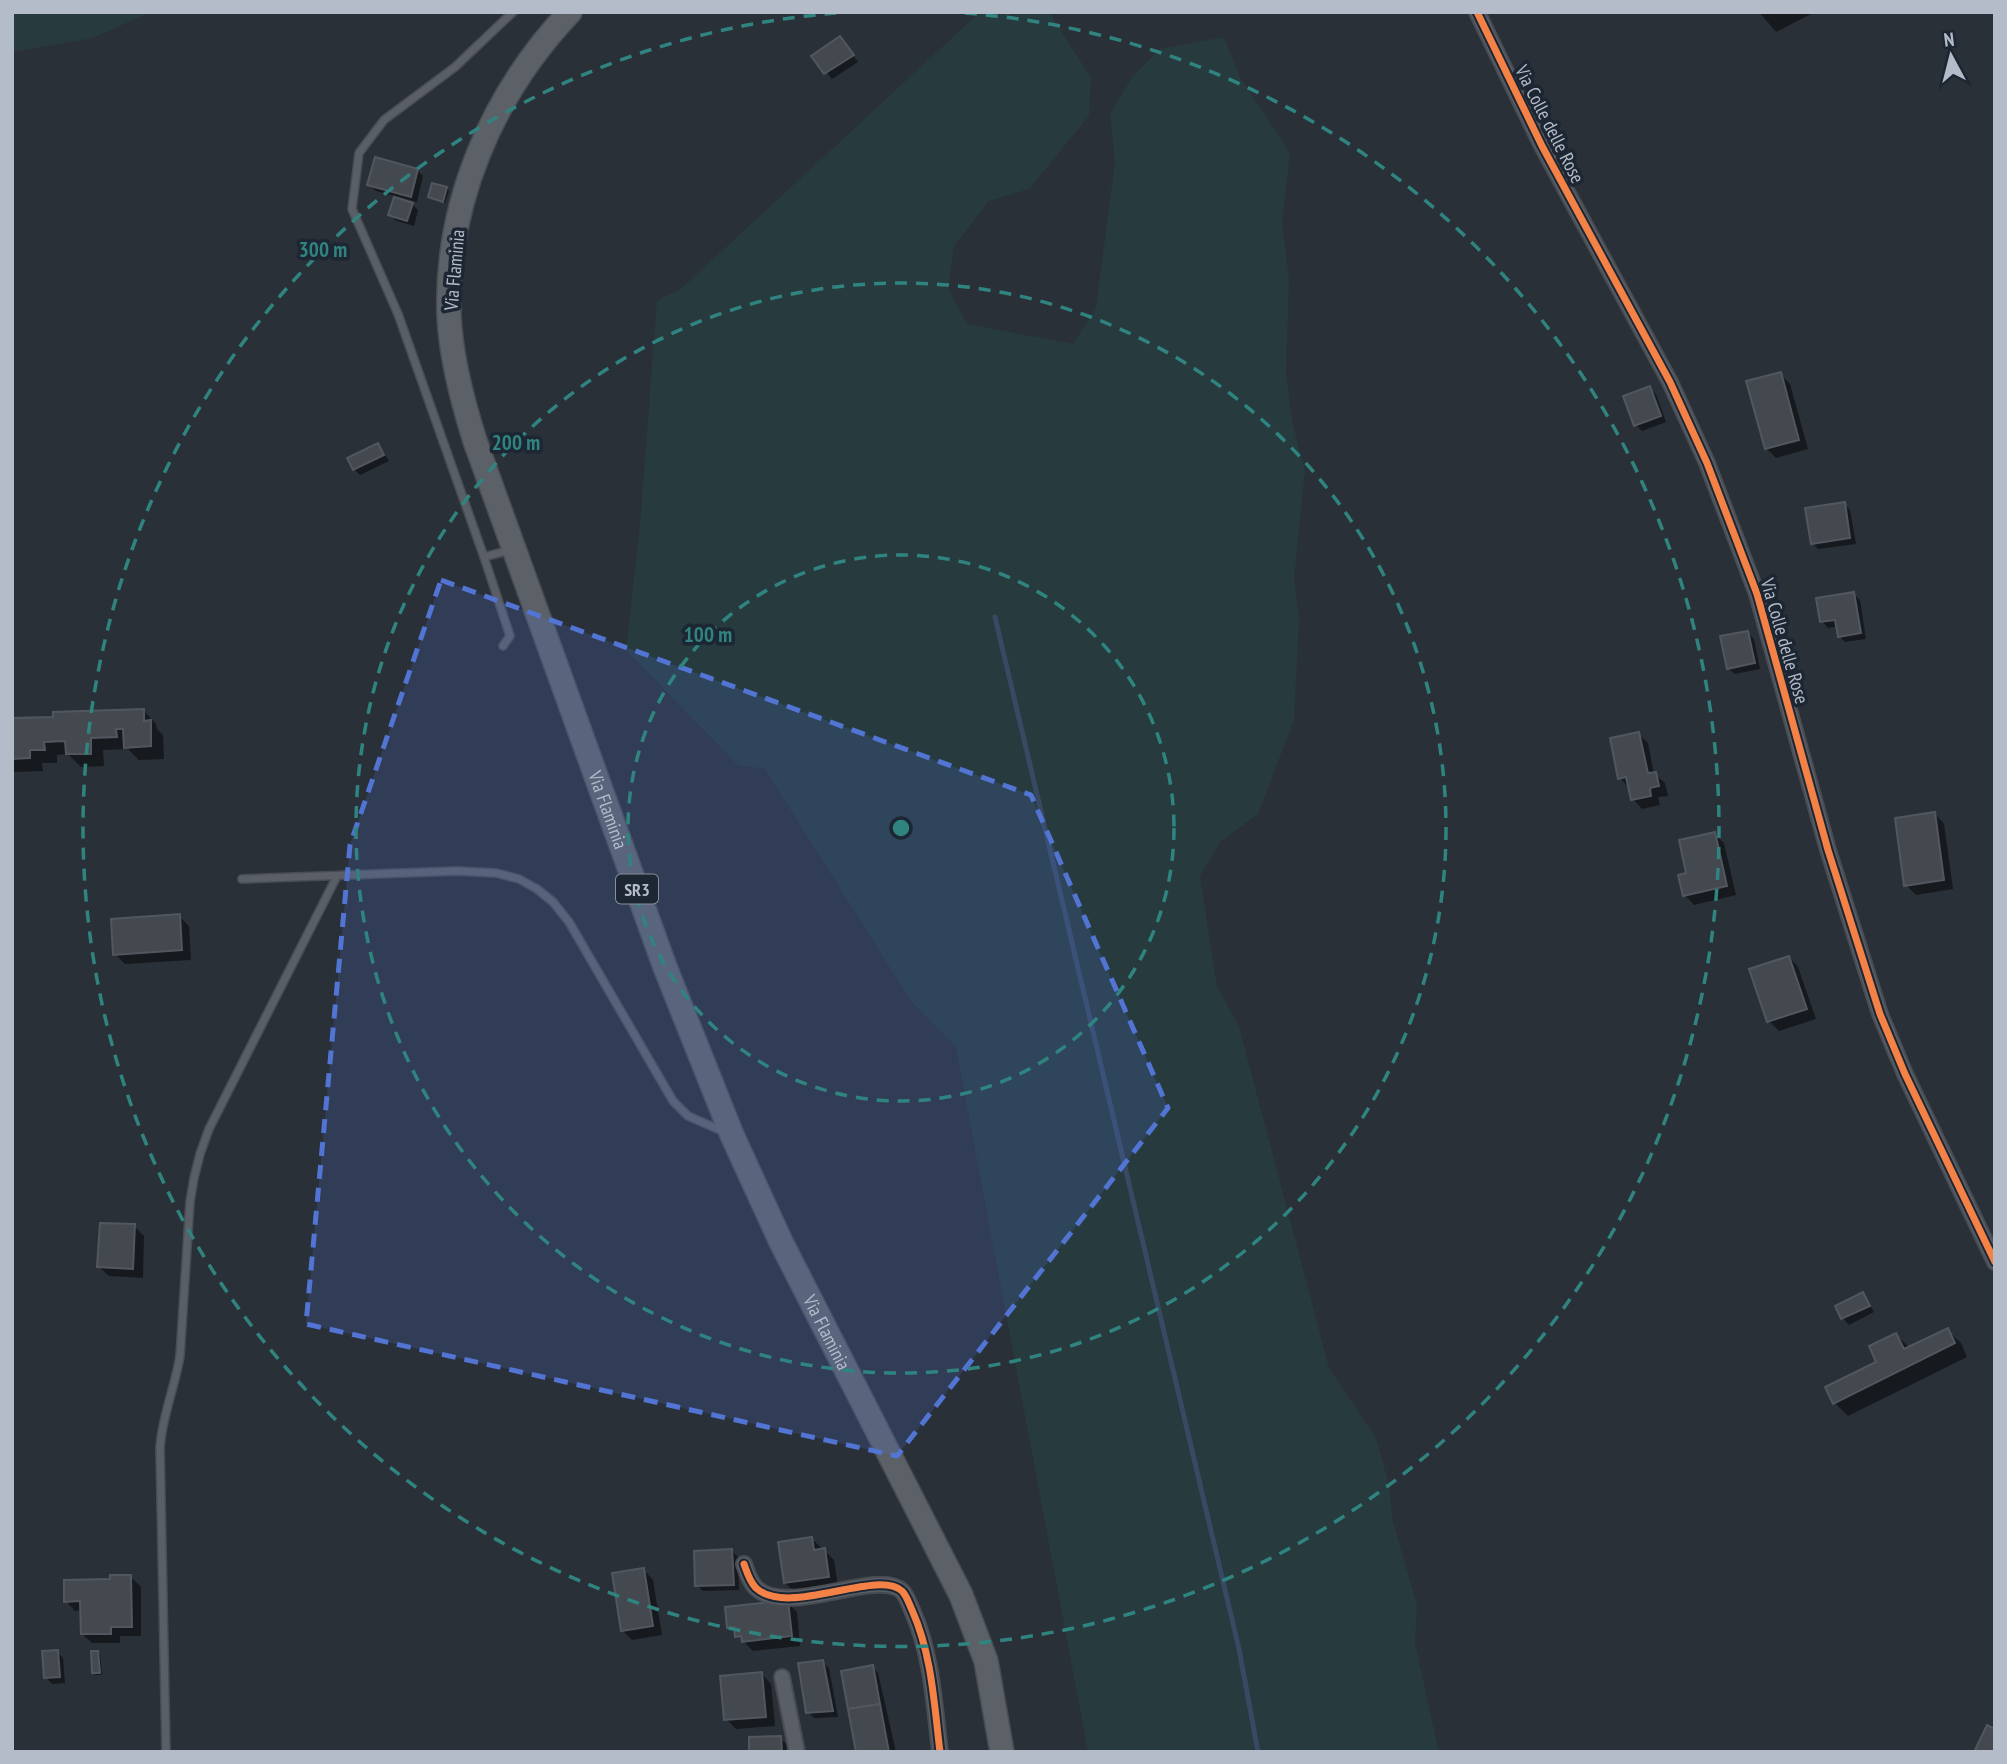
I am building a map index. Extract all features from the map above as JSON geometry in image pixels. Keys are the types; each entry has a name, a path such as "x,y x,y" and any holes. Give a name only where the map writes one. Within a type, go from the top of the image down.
{"main road":[{"name":"Via Flaminia","path":"570,12 519,78 478,153 461,207 451,264 449,316 458,378 475,441 514,549 666,967 732,1135 785,1252 961,1595 986,1661 1003,1752"}],"street":[{"name":"Via Colle delle Rose","path":"1477,12 1542,146 1670,382 1707,463 1757,594 1828,850 1880,1014 1905,1074 1995,1262"},
{"path":"744,1564 749,1580 756,1588 772,1596 806,1596 878,1585 892,1586 903,1592 926,1647 940,1752"},
{"path":"782,1677 797,1752"}],"lane":[{"path":"503,646 510,636 484,557 398,314 352,209 359,152 384,120 455,67 513,12"},
{"path":"484,557 514,549"},
{"path":"242,879 476,871 519,879 553,902 569,922 673,1101 688,1116 732,1135"},
{"path":"166,1752 160,1448 161,1429 180,1356 194,1178 209,1129 337,876"}],"highlighted area":[{"path":"441,580 1031,795 1168,1108 897,1456 306,1324 350,845"}],"green space":[{"path":"12,12 151,12 93,38 12,52"},
{"path":"980,12 1049,12 1091,78 1089,116 1029,189 989,201 954,246 948,288 967,324 1073,344 1096,308 1115,161 1110,113 1133,76 1160,49 1224,37 1240,77 1290,153 1282,223 1289,280 1286,373 1292,421 1305,471 1294,579 1299,619 1294,720 1258,814 1220,842 1200,876 1217,987 1239,1026 1329,1368 1376,1438 1388,1481 1393,1522 1417,1605 1415,1643 1439,1752 1088,1752 956,1047 911,1001 765,769 738,765 626,650 640,524 657,301 682,288"}],"building":[{"path":"840,36 854,55 824,74 811,56"},
{"path":"375,157 418,169 411,197 367,185"},
{"path":"432,183 447,187 443,202 428,197"},
{"path":"394,197 413,203 407,221 388,215"},
{"path":"1781,372 1799,440 1765,449 1746,381"},
{"path":"1650,386 1661,416 1634,426 1623,396"},
{"path":"378,443 384,455 353,470 347,458"},
{"path":"1845,502 1850,538 1811,544 1805,508"},
{"path":"1854,592 1861,633 1838,637 1835,620 1820,622 1816,598"},
{"path":"1748,631 1755,663 1727,669 1720,636"},
{"path":"144,709 144,721 151,720 151,746 124,748 123,729 116,729 117,737 91,738 91,754 66,754 65,741 44,742 45,750 30,750 30,758 12,759 12,718 53,717 53,712"},
{"path":"1639,732 1648,773 1656,772 1659,786 1650,788 1651,796 1631,800 1626,777 1618,779 1610,738"},
{"path":"1935,812 1944,880 1904,886 1895,818"},
{"path":"1715,832 1727,886 1683,896 1678,875 1686,873 1679,840"},
{"path":"180,914 182,950 113,955 111,919"},
{"path":"1789,956 1807,1009 1767,1022 1749,969"},
{"path":"100,1223 135,1224 133,1269 97,1267"},
{"path":"1863,1292 1870,1306 1841,1319 1835,1306"},
{"path":"1948,1328 1955,1343 1833,1404 1825,1387 1876,1362 1869,1346 1896,1333 1904,1349"},
{"path":"812,1537 814,1550 825,1548 829,1577 784,1583 778,1542"},
{"path":"732,1549 734,1585 695,1586 694,1551"},
{"path":"644,1568 653,1626 621,1631 612,1573"},
{"path":"110,1575 131,1575 132,1627 111,1627 111,1634 81,1634 80,1601 64,1602 64,1580 110,1579"},
{"path":"788,1600 792,1636 742,1642 741,1636 735,1637 734,1627 727,1628 725,1607"},
{"path":"58,1650 60,1677 44,1678 42,1651"},
{"path":"91,1651 98,1651 100,1673 92,1673"},
{"path":"823,1660 833,1711 806,1713 798,1663"},
{"path":"873,1665 880,1704 848,1709 841,1671"},
{"path":"762,1672 766,1717 724,1720 720,1676"},
{"path":"880,1704 889,1752 856,1752 848,1709"},
{"path":"1987,1725 1995,1729 1995,1752 1974,1752"},
{"path":"781,1736 782,1752 749,1752 749,1737"}],"waterway":[{"path":"995,617 1239,1649 1258,1752"}],"cycle path":[{"path":"1477,12 1542,146 1670,382 1707,463 1757,594 1828,850 1880,1014 1905,1074 1995,1262"},
{"path":"744,1564 756,1588 770,1596 810,1596 873,1585 890,1585 902,1591 924,1644 940,1752"}]}
